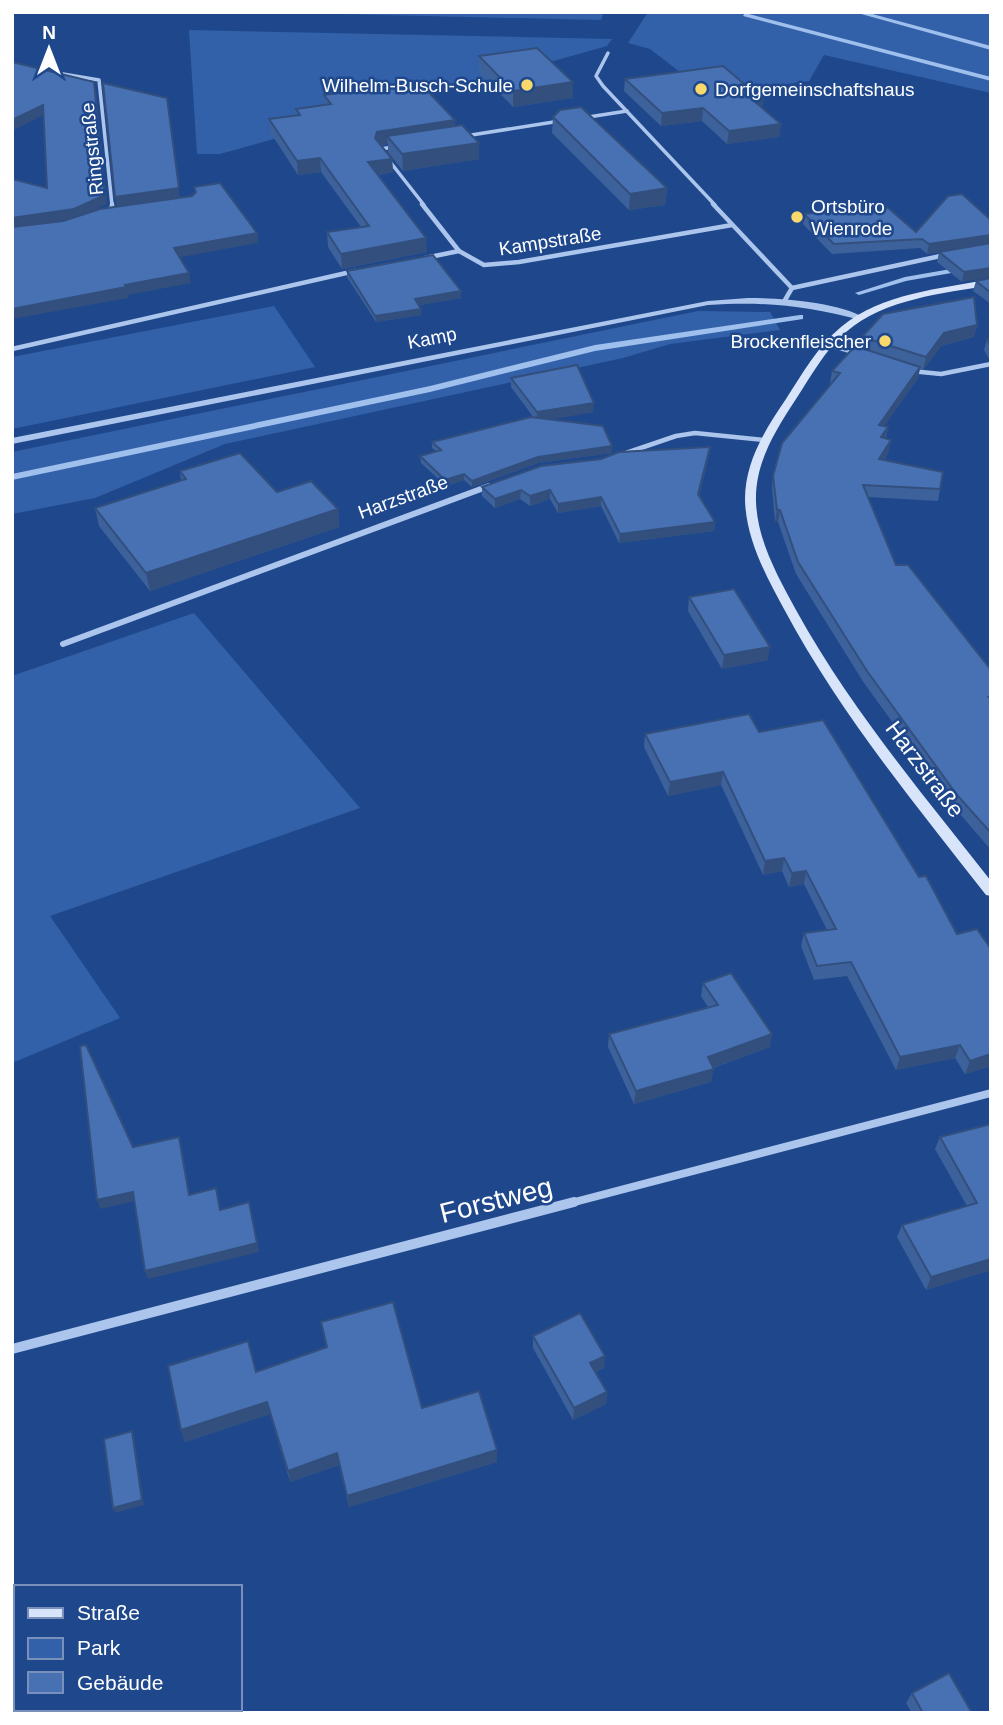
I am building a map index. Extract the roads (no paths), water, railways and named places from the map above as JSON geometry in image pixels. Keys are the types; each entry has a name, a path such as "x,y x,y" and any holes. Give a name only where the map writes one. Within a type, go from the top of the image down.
{"main road":[{"name":"Harzstraße","path":"991,282 906,300 861,318 842,330 765,440 750,484 751,514 756,536 788,606 824,671 991,891"}],"street":[{"path":"608,53 596,76 792,288"},
{"name":"Ringstraße","path":"43,71 99,80 112,207 103,215 116,213"},
{"path":"462,137 626,111"},
{"name":"Kampstraße","path":"407,145 380,149 458,251 484,265 519,262 732,225"},
{"path":"419,259 458,251"},
{"path":"785,300 792,288 951,254"},
{"path":"12,349 367,269"},
{"name":"Kamp","path":"12,441 674,308 740,300 785,300 861,318"},
{"path":"830,345 865,356"},
{"path":"900,367 923,375 991,364"},
{"path":"621,455 676,436 695,433 765,440"},
{"name":"Harzstraße","path":"63,644 501,482"},
{"name":"Forstweg","path":"12,1349 991,1093"}],"waterway":[{"path":"857,12 991,48"},
{"path":"745,15 991,79"},
{"path":"859,293 905,279 991,264"},
{"path":"12,477 430,389 595,348 800,317"}],"place":[{"name":"Wilhelm-Busch-Schule","path":"527,85"},
{"name":"Dorfgemeinschaftshaus","path":"701,89"},
{"name":"Ortsbüro Wienrode","path":"797,217"},
{"name":"Brockenfleischer","path":"885,341"}]}
